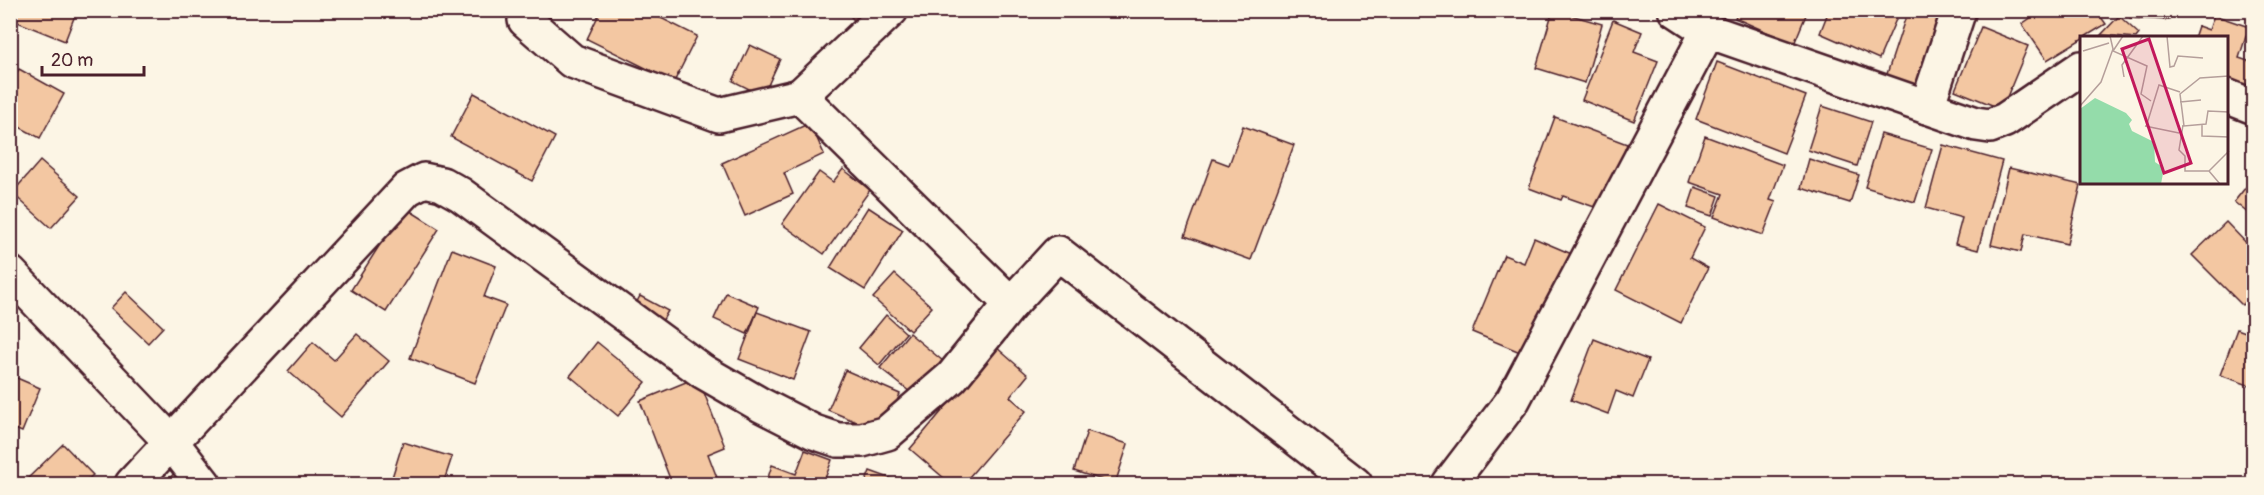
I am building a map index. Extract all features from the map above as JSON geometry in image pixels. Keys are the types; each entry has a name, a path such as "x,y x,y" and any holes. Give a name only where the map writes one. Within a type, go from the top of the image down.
{"street":[{"path":"525,20 572,61 719,115 800,96 891,10"},
{"path":"1676,10 1708,31 1990,126 2005,120 2080,69"},
{"path":"1928,107 1959,10"},
{"path":"1449,484 1513,400 1708,31"},
{"path":"800,96 1011,304"},
{"path":"2228,97 2253,107"},
{"path":"132,484 408,189 424,180 442,184 460,194 702,371 814,432 838,440 862,440 887,433 952,377 1011,304 1058,253 1355,484"},
{"path":"10,273 172,443 204,484"}],"building":[{"path":"10,10 77,10 65,41 10,19"},
{"path":"601,10 645,10 697,36 674,82 587,39"},
{"path":"845,10 877,10 859,26"},
{"path":"1553,10 1602,24 1585,83 1536,68"},
{"path":"1738,10 1808,10 1794,44 1735,18"},
{"path":"1829,10 1900,10 1879,59 1820,33"},
{"path":"1908,10 1947,10 1926,93 1886,77"},
{"path":"2042,10 2096,10 2106,24 2086,36 2080,36 2080,40 2047,60 2022,24"},
{"path":"2130,10 2169,10 2169,20 2130,18"},
{"path":"2214,15 2249,27 2239,58 2254,63 2254,78 2249,89 2228,82 2228,36 2195,36 2198,26 2209,30"},
{"path":"2119,16 2139,34 2138,36 2101,35"},
{"path":"1613,20 1642,32 1634,52 1658,61 1634,121 1582,100"},
{"path":"1981,27 2028,46 2002,109 1955,90"},
{"path":"750,45 780,59 763,96 733,81"},
{"path":"1717,62 1806,96 1784,153 1696,119"},
{"path":"19,69 64,94 40,138 10,122 10,83"},
{"path":"474,93 555,137 532,181 451,137"},
{"path":"1822,106 1871,122 1857,166 1808,150"},
{"path":"1555,117 1627,144 1603,210 1563,196 1561,200 1529,188"},
{"path":"810,123 824,154 784,173 793,194 745,216 722,163"},
{"path":"1243,126 1294,145 1251,260 1185,236 1213,159 1229,165"},
{"path":"1881,134 1932,149 1915,202 1865,187"},
{"path":"1705,136 1783,165 1770,200 1776,202 1763,235 1714,217 1723,194 1689,182"},
{"path":"1943,145 2002,161 1978,250 1955,244 1962,218 1926,208"},
{"path":"1809,159 1859,175 1850,203 1801,188"},
{"path":"40,161 80,196 51,228 12,193"},
{"path":"2009,168 2081,185 2067,244 2025,234 2021,252 1991,245"},
{"path":"843,169 870,190 824,254 782,224 819,172 833,182"},
{"path":"2254,177 2254,218 2234,202"},
{"path":"1695,187 1719,196 1712,216 1688,208"},
{"path":"1659,204 1705,227 1690,258 1708,268 1681,323 1616,290"},
{"path":"404,207 439,229 386,312 351,290"},
{"path":"868,207 903,230 865,290 830,268"},
{"path":"2226,222 2254,251 2254,294 2242,305 2192,255"},
{"path":"1534,238 1574,255 1532,357 1472,332 1504,255 1524,263"},
{"path":"452,249 496,266 484,297 506,305 475,383 410,358"},
{"path":"895,274 932,307 910,331 873,298"},
{"path":"126,292 163,327 148,343 111,308"},
{"path":"726,293 759,307 747,334 714,319"},
{"path":"640,296 668,311 657,330 630,315"},
{"path":"757,312 811,332 793,380 739,359"},
{"path":"886,315 906,333 879,365 859,348"},
{"path":"2237,329 2254,335 2254,387 2220,375"},
{"path":"909,333 943,361 915,396 880,368"},
{"path":"357,334 389,361 341,417 288,371 313,342 334,360"},
{"path":"1594,339 1648,360 1633,398 1616,391 1608,414 1571,400"},
{"path":"597,342 646,382 618,416 570,376"},
{"path":"996,347 1028,375 1010,397 1026,411 963,484 951,484 910,449"},
{"path":"845,370 900,394 883,433 828,410"},
{"path":"10,375 40,388 22,432 10,427"},
{"path":"698,377 725,447 708,454 719,483 672,484 640,401"},
{"path":"1087,431 1128,444 1115,484 1074,471"},
{"path":"403,442 452,457 443,484 390,484"},
{"path":"63,444 93,475 83,484 22,484"},
{"path":"805,450 832,460 823,484 766,484 772,465 796,474"},
{"path":"870,471 906,484 865,484"},
{"path":"175,472 191,484 165,484"}]}
